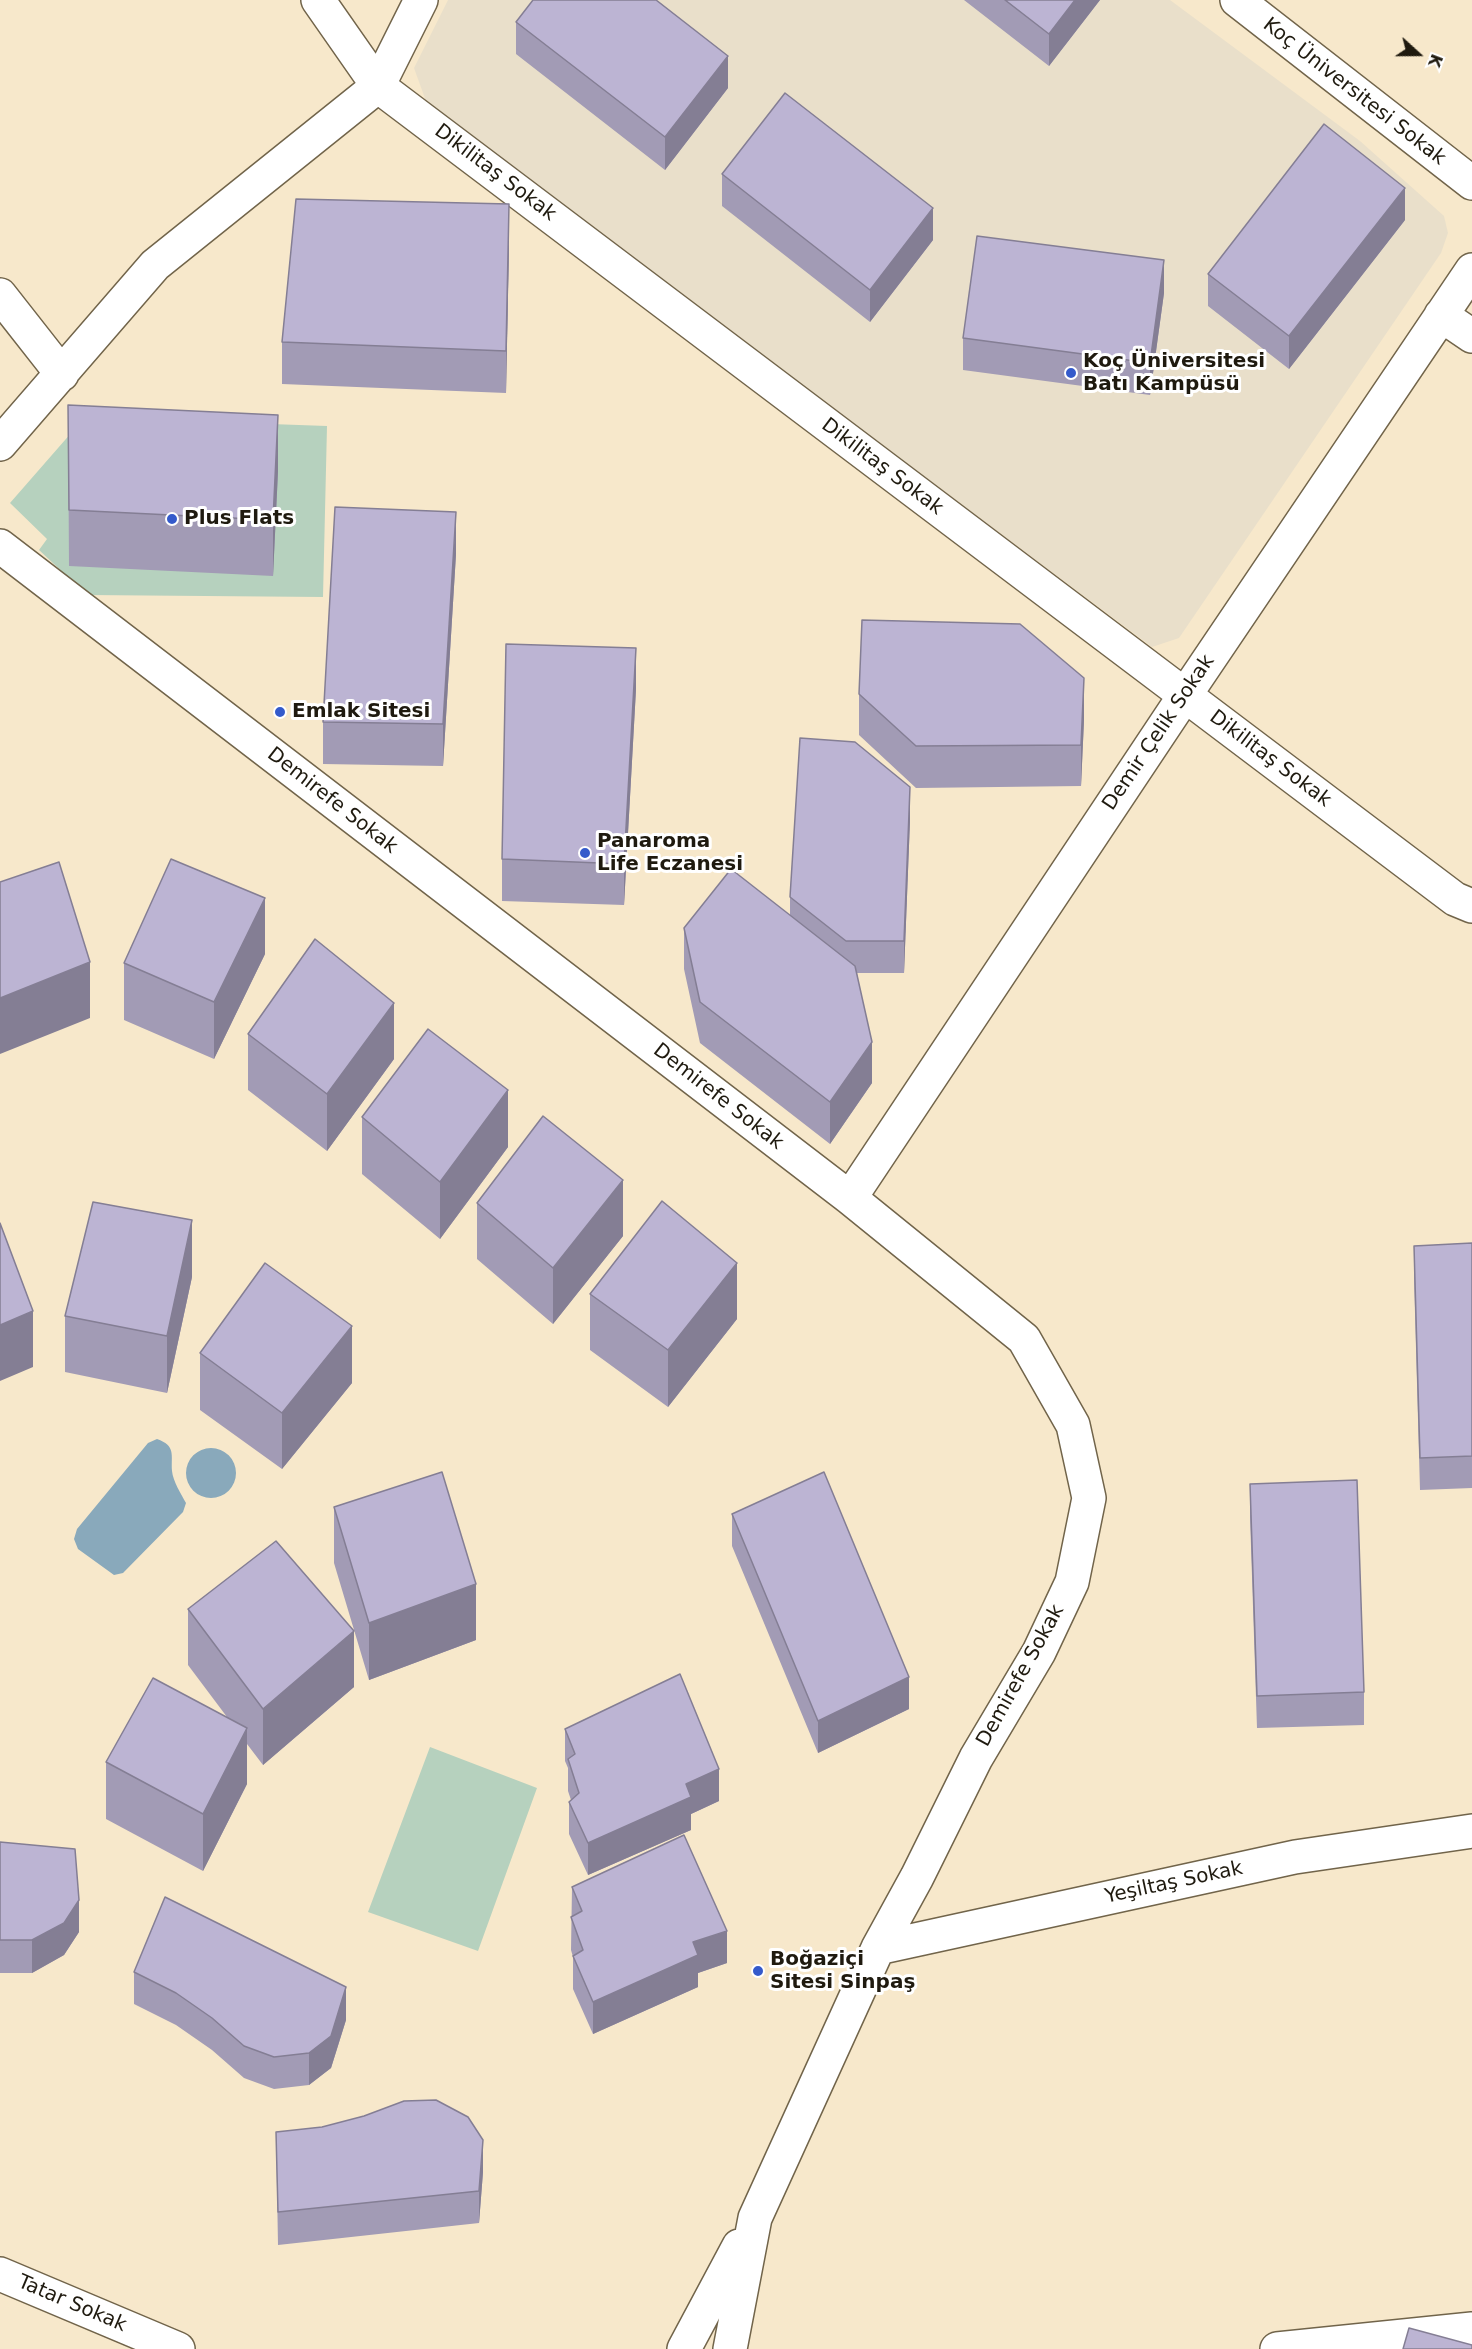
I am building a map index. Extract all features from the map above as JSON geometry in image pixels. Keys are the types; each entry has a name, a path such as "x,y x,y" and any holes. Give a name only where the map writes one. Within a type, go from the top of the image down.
{"street":[{"name":"Dikilitaş Sokak","path":"318,0 378,86 1455,899 1472,906"},
{"path":"0,444 155,265 378,86 421,0"},
{"name":"Koç Üniversitesi Sokak","path":"1237,0 1472,183"},
{"name":"Demir Çelik Sokak","path":"850,1198 1472,270"},
{"path":"0,295 62,374"},
{"path":"1441,315 1472,336"},
{"name":"Demirefe Sokak","path":"0,546 850,1198 1024,1339 1073,1425 1089,1498 1072,1582 1039,1652 976,1758 953,1808 878,1948 755,2218"},
{"name":"Yeşiltaş Sokak","path":"878,1948 1295,1857 1472,1831"},
{"path":"684,2349 755,2218"},
{"path":"730,2349 755,2218"},
{"name":"Tatar Sokak","path":"0,2274 178,2349"},
{"path":"1277,2349 1343,2346 1472,2329"}],"shaded area":[{"name":"Koç Üniversitesi Batı Kampüsü","path":"448,0 1170,0 1360,141 1444,216 1448,233 1441,253 1179,638 1152,647 427,104 414,68"}],"green space":[{"path":"101,418 327,426 323,597 87,595 39,550 47,539 10,503 79,424"},
{"path":"430,1747 537,1788 478,1951 368,1912"}],"water":[{"path":"157,1439 170,1448 173,1475 186,1503 183,1512 123,1573 114,1575 78,1549 74,1539 77,1529 148,1443"},
{"path":"211,1448 229,1455 236,1473 229,1491 211,1498 193,1491 186,1473 193,1455"}],"building":[{"path":"533,0 656,0 728,56 665,137 516,22"},
{"path":"1005,0 1075,0 1049,34"},
{"path":"785,93 933,208 870,290 722,174"},
{"path":"1324,124 1405,188 1289,336 1208,274"},
{"path":"296,199 509,204 506,351 282,342"},
{"path":"977,236 1164,260 1150,363 963,338"},
{"path":"68,405 278,415 273,520 69,510"},
{"path":"335,507 456,512 443,724 323,722"},
{"path":"862,620 1020,624 1084,678 1081,745 916,746 859,694"},
{"path":"506,644 636,648 624,864 502,859"},
{"path":"800,738 855,742 910,787 904,941 846,941 790,897"},
{"path":"171,859 265,898 214,1002 124,963"},
{"path":"59,862 90,962 0,998 0,882"},
{"path":"731,869 855,966 872,1042 830,1102 700,1002 684,928"},
{"path":"315,939 394,1003 327,1094 248,1034"},
{"path":"428,1029 508,1090 440,1182 362,1117"},
{"path":"543,1116 623,1180 553,1268 477,1203"},
{"path":"662,1201 737,1263 668,1350 590,1294"},
{"path":"93,1202 192,1220 167,1336 65,1316"},
{"path":"0,1223 33,1311 0,1325"},
{"path":"1472,1243 1472,1456 1420,1458 1414,1246"},
{"path":"265,1263 352,1326 282,1413 200,1353"},
{"path":"442,1472 476,1584 369,1623 334,1507"},
{"path":"824,1472 909,1677 818,1721 732,1514"},
{"path":"1357,1480 1364,1692 1257,1696 1250,1484"},
{"path":"276,1541 354,1631 263,1709 188,1609"},
{"path":"680,1674 719,1769 686,1784 691,1797 588,1843 569,1802 579,1793 568,1759 575,1754 565,1729"},
{"path":"153,1678 247,1728 203,1814 106,1762"},
{"path":"684,1835 727,1931 693,1942 698,1955 593,2002 573,1956 583,1950 571,1917 582,1911 572,1887"},
{"path":"0,1842 75,1849 79,1900 64,1923 32,1940 0,1940"},
{"path":"165,1897 346,1987 331,2036 309,2053 274,2057 244,2046 212,2018 176,1993 134,1972"},
{"path":"436,2100 468,2117 483,2140 479,2191 278,2212 276,2132 322,2127 364,2116 404,2101"},
{"path":"1409,2328 1472,2345 1472,2349 1403,2349"}],"place":[{"name":"Koç Üniversitesi Batı Kampüsü","path":"1071,373"},
{"name":"Plus Flats","path":"172,519"},
{"name":"Emlak Sitesi","path":"280,712"},
{"name":"Panaroma Life Eczanesi","path":"585,853"},
{"name":"Boğaziçi Sitesi Sinpaş","path":"758,1971"}]}
